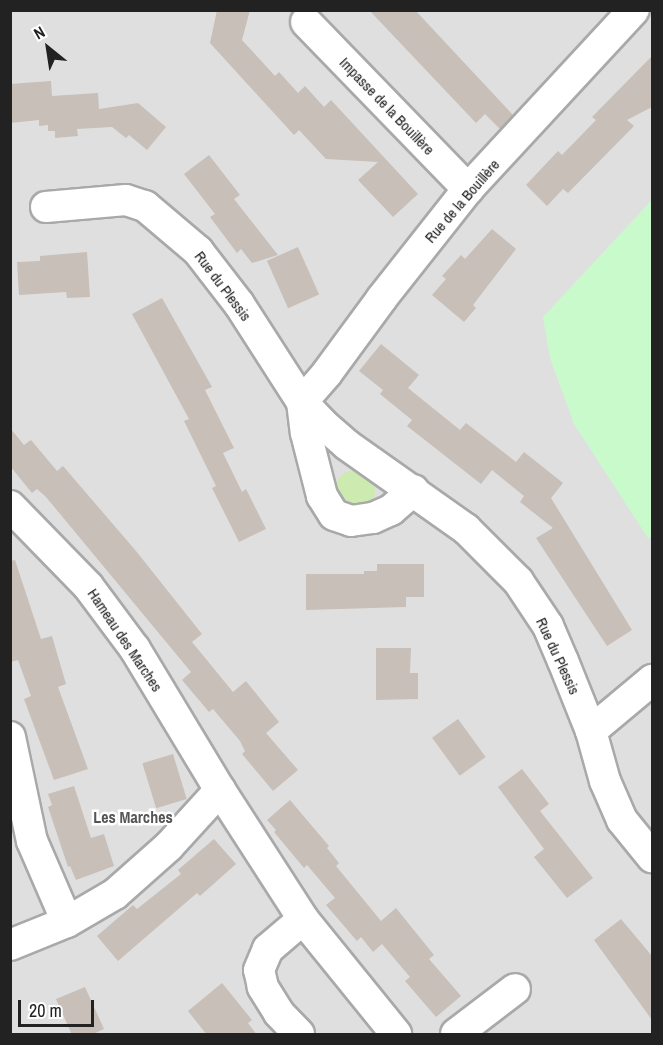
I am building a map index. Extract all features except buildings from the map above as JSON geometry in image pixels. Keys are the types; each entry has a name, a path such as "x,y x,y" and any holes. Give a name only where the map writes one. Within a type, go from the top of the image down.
{"street":[{"name":"Rue de la Bouillère","path":"302,402 327,373 382,298 468,189 634,10"},
{"name":"Impasse de la Bouillère","path":"306,22 468,189"},
{"name":"Rue du Plessis","path":"46,207 126,200 145,206 198,251 239,304 302,402 347,445 414,490 466,529 518,581 548,626 591,730 605,781 622,819 652,857"},
{"name":"Rue du Plessis","path":"302,402 306,433 322,496 334,515 351,521 373,518 391,510 414,490"},
{"name":"Hameau des Marches","path":"10,506 88,586 135,649 220,790 303,919 396,1035"},
{"path":"591,730 652,680"},
{"path":"10,737 32,841 67,922"},
{"path":"10,945 67,922 116,894 169,846 220,790"},
{"path":"299,1035 279,1013 263,987 259,970 268,949 303,919"},
{"path":"456,1035 515,989"}],"shaded area":[{"path":"11,11 652,11 652,1034 11,1034"}],"green space":[{"path":"652,200 652,537 648,538 574,424 550,358 543,317"},
{"path":"355,470 369,476 375,490 369,504 355,510 341,504 335,490 341,476"}],"district":[{"name":"Les Marches","path":"133,817"}]}
